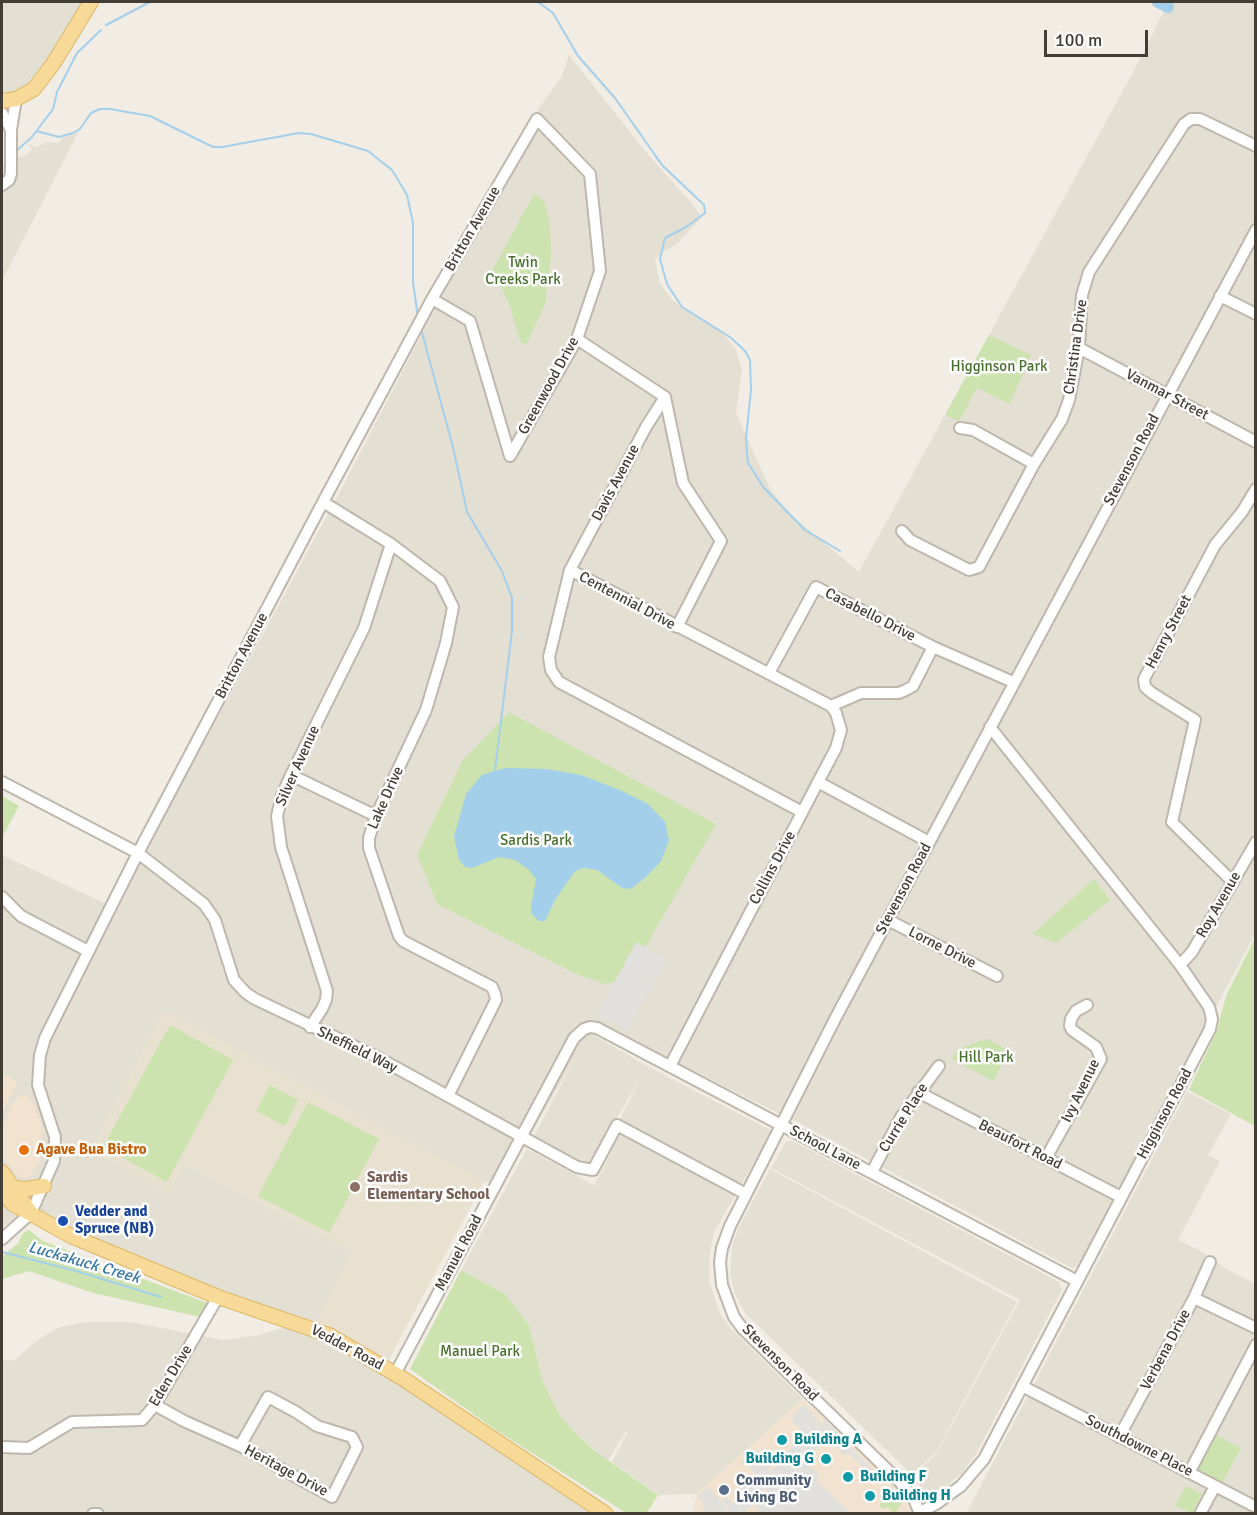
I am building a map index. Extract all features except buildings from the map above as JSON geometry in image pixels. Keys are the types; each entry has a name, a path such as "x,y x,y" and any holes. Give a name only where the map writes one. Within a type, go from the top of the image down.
{"main road":[{"path":"9,100 34,89 53,64 91,2"},
{"name":"Vedder Road","path":"2,1172 7,1190 21,1196 31,1213 44,1223 218,1297 328,1335 395,1374 606,1514"},
{"path":"7,1190 44,1186"}],"street":[{"path":"2,185 9,180 11,174 9,100"},
{"path":"2,113 10,130"},
{"name":"Britton Avenue","path":"31,1213 51,1172 55,1153 53,1130 38,1085 39,1055 45,1038 138,853 323,502 432,299 537,119"},
{"name":"Greenwood Drive","path":"432,299 470,321 510,456 577,339 600,271 590,174 537,119"},
{"name":"Christina Drive","path":"902,531 910,540 969,570 979,567 1065,410 1073,381 1078,348 1082,295 1089,272 1184,124 1200,119 1256,146"},
{"name":"Stevenson Road","path":"920,1513 914,1499 900,1482 743,1329 734,1317 722,1285 720,1262 725,1239 746,1194 1013,682 1256,230"},
{"path":"1220,296 1256,314"},
{"path":"577,339 665,397 683,483 722,541 677,627"},
{"name":"Vanmar Street","path":"1078,348 1256,441"},
{"name":"Davis Avenue","path":"570,570 646,427 665,397"},
{"path":"960,428 973,430 1034,464"},
{"name":"Henry Street","path":"1233,882 1172,822 1195,720 1152,693 1145,687 1144,679 1215,545 1242,512 1256,489"},
{"name":"Lake Drive","path":"323,502 391,544 440,581 453,607 446,643 426,710 370,830 369,848 399,936 492,987 495,994 496,1000 448,1096"},
{"name":"Silver Avenue","path":"310,1027 322,1009 327,991 281,847 277,816 282,795 291,774 364,628 391,544"},
{"name":"Centennial Drive","path":"802,812 559,682 551,670 549,657 570,570 831,706"},
{"name":"Casabello Drive","path":"768,673 816,587 933,647 1013,682"},
{"path":"929,842 818,782 836,748 841,730 836,713 831,706 861,693 899,693 906,690 912,686 933,647"},
{"name":"Higginson Road","path":"920,1513 949,1495 972,1474 984,1459 1210,1029 1212,1019 1209,1007 1180,965 990,727"},
{"path":"291,774 376,816"},
{"name":"Sheffield Way","path":"2,782 138,853 204,904 211,912 234,980 255,999 310,1027 364,1050 577,1167 593,1170 617,1125 746,1194"},
{"name":"Collins Drive","path":"670,1066 818,782"},
{"name":"Roy Avenue","path":"1180,965 1192,952 1256,842"},
{"path":"2,897 21,916 88,951"},
{"name":"Lorne Drive","path":"888,920 997,976"},
{"name":"Ivy Avenue","path":"1046,1158 1101,1059 1096,1047 1072,1030 1070,1026 1076,1011 1087,1005"},
{"name":"School Lane","path":"574,1038 584,1029 597,1028 1077,1281"},
{"name":"Manuel Road","path":"395,1374 574,1038"},
{"name":"Currie Place","path":"872,1172 901,1117 939,1066"},
{"name":"Beaufort Road","path":"918,1092 1121,1197"},
{"path":"2,1239 31,1213"},
{"name":"Verbena Drive","path":"1119,1437 1194,1298 1210,1262"},
{"name":"Eden Drive","path":"2,1447 29,1448 72,1422 142,1420 155,1405 218,1297"},
{"path":"1194,1298 1256,1328"},
{"path":"1190,1473 1256,1345"},
{"name":"Southdowne Place","path":"1022,1386 1256,1507"},
{"name":"Heritage Drive","path":"155,1405 184,1421 240,1446 332,1497 357,1447 352,1437 317,1426 268,1397 240,1446"},
{"path":"1200,1514 1215,1486"},
{"path":"93,1514 98,1514"}],"shaded area":[{"path":"2,2 85,2 73,17 47,65 32,84 2,99"},
{"path":"1168,2 1255,2 1255,934 1078,1266 1072,1268 795,1121 595,1023 590,1033 647,1066 772,1131 714,1232 710,1252 709,1281 720,1314 732,1330 803,1399 697,1494 659,1495 612,1462 626,1431 608,1461 575,1433 560,1416 543,1382 529,1325 505,1294 461,1270 527,1149 594,1185 610,1155 617,1125 641,1078 587,1167 533,1138 579,1051 504,1180 484,1182 164,1011 184,1164 353,1252 316,1325 595,1513 2,1514 2,1359 9,1361 16,1359 35,1342 57,1328 84,1322 132,1322 223,1340 260,1335 287,1326 31,1213 5,1225 2,1234 2,855 117,909 148,847 344,484 539,108 562,76 569,55 650,157 702,217 676,245 662,252 655,260 660,283 672,300 721,331 735,348 742,369 736,413 770,489 791,515 859,572 1143,54","holes":["462,761 605,984 578,975 437,904 417,855"]},
{"path":"80,129 2,281 2,165 14,158 25,156 32,150 29,144 37,147 46,142 58,143 64,137 75,134"},
{"path":"636,942 667,959 627,1031 597,1015"},
{"name":"Sardis Elementary School","path":"164,1011 484,1182 387,1363 315,1325 352,1252 185,1164 169,1192 90,1150"},
{"path":"2,1074 18,1081 2,1112"},
{"path":"1187,1092 1231,1114 1208,1155 1220,1161 1178,1240 1255,1284 1255,1513 966,1514"},
{"path":"24,1095 32,1100 42,1125 40,1162 27,1179 15,1174 2,1156 2,1127 15,1099"},
{"path":"786,1141 793,1141 1059,1282 1062,1290 976,1454 962,1473 932,1499 927,1496 912,1476 935,1456 1020,1300 771,1168"},
{"path":"770,1169 1017,1302 935,1454 911,1474 745,1313 735,1294 730,1273 732,1246 738,1229"},
{"path":"803,1399 896,1487 905,1497 912,1513 692,1514 697,1494"},
{"path":"804,1404 813,1417 821,1423 816,1427 817,1429 823,1424 824,1419 873,1470 870,1473 847,1452 844,1455 825,1437 821,1439 824,1443 803,1462 797,1459 801,1465 806,1462 820,1476 817,1481 851,1513 759,1513 754,1507 766,1496 765,1488 761,1492 764,1495 744,1513 724,1513 729,1509 722,1500 725,1497 733,1504 737,1500 734,1497 749,1482 753,1481 756,1484 764,1478 763,1475 758,1477 745,1463 742,1465 740,1463 756,1449 771,1468 767,1471 770,1472 777,1466 775,1463 801,1438 804,1442 810,1437 810,1433 806,1436 790,1417"},
{"path":"708,1487 727,1508 723,1511 724,1513 710,1511 706,1513 701,1509 705,1505 697,1496"}],"green space":[{"name":"Twin Creeks Park","path":"534,194 544,201 550,223 551,256 545,304 526,345 520,341 510,306 500,283 489,276"},
{"name":"Higginson Park","path":"989,335 1031,355 1010,404 977,388 959,421 945,415"},
{"name":"Sardis Park","path":"509,712 716,824 627,979 605,984 578,975 437,904 417,855 462,761"},
{"path":"2,796 19,806 2,838"},
{"path":"1094,879 1110,900 1056,943 1033,934"},
{"path":"1255,938 1255,1126 1189,1090 1217,1030 1226,996"},
{"path":"170,1025 233,1060 167,1182 103,1147"},
{"name":"Hill Park","path":"988,1039 1009,1051 993,1081 952,1059 957,1049"},
{"path":"270,1085 298,1100 285,1126 256,1111"},
{"path":"308,1102 379,1139 329,1233 258,1196"},
{"path":"29,1230 43,1241 207,1303 200,1317 93,1293 29,1271 2,1279 2,1257 18,1243 24,1232"},
{"name":"Manuel Park","path":"461,1270 505,1294 529,1325 543,1382 560,1416 595,1451 658,1495 647,1513 626,1513 493,1428 410,1369"},
{"path":"1216,1435 1241,1448 1222,1483 1197,1470"},
{"path":"1186,1486 1202,1494 1192,1513 1175,1506"},
{"path":"894,1489 904,1502 896,1510 899,1513 891,1513 892,1511 887,1507 884,1509 879,1505"}],"water":[{"path":"505,768 547,769 581,775 648,804 665,822 669,840 661,861 631,889 622,888 597,870 584,868 575,871 555,900 545,921 539,921 532,914 531,906 536,879 529,870 515,860 499,857 472,868 465,867 459,860 454,837 466,794 482,775"}],"waterway":[{"path":"106,25 150,2"},
{"path":"538,2 553,13 578,56 615,98 662,165 704,205 705,213 686,227 665,238 660,259 667,284 682,307 730,337 745,351 750,360 751,390 746,438 747,455 748,463 764,488 805,530 840,551"},
{"path":"1158,2 1168,7"},
{"path":"15,152 32,137 53,109 57,92 77,53 101,30"},
{"path":"36,131 59,137 73,133 80,129 91,113 100,109 110,109 150,116 213,147 299,133 311,134 368,151 392,170 407,195 413,223 413,282 418,318"},
{"path":"421,329 453,447 467,512 502,571 512,598 512,631 495,770"},
{"name":"Luckakuck Creek","path":"2,1252 76,1271 161,1297"}],"place":[{"name":"Agave Bua Bistro","path":"24,1150"},
{"name":"Sardis Elementary School","path":"355,1187"},
{"name":"Vedder and Spruce (NB)","path":"63,1221"},
{"name":"Building A","path":"782,1440"},
{"name":"Building G","path":"826,1459"},
{"name":"Building F","path":"848,1477"},
{"name":"Community Living BC","path":"724,1490"},
{"name":"Building H","path":"870,1496"}]}
